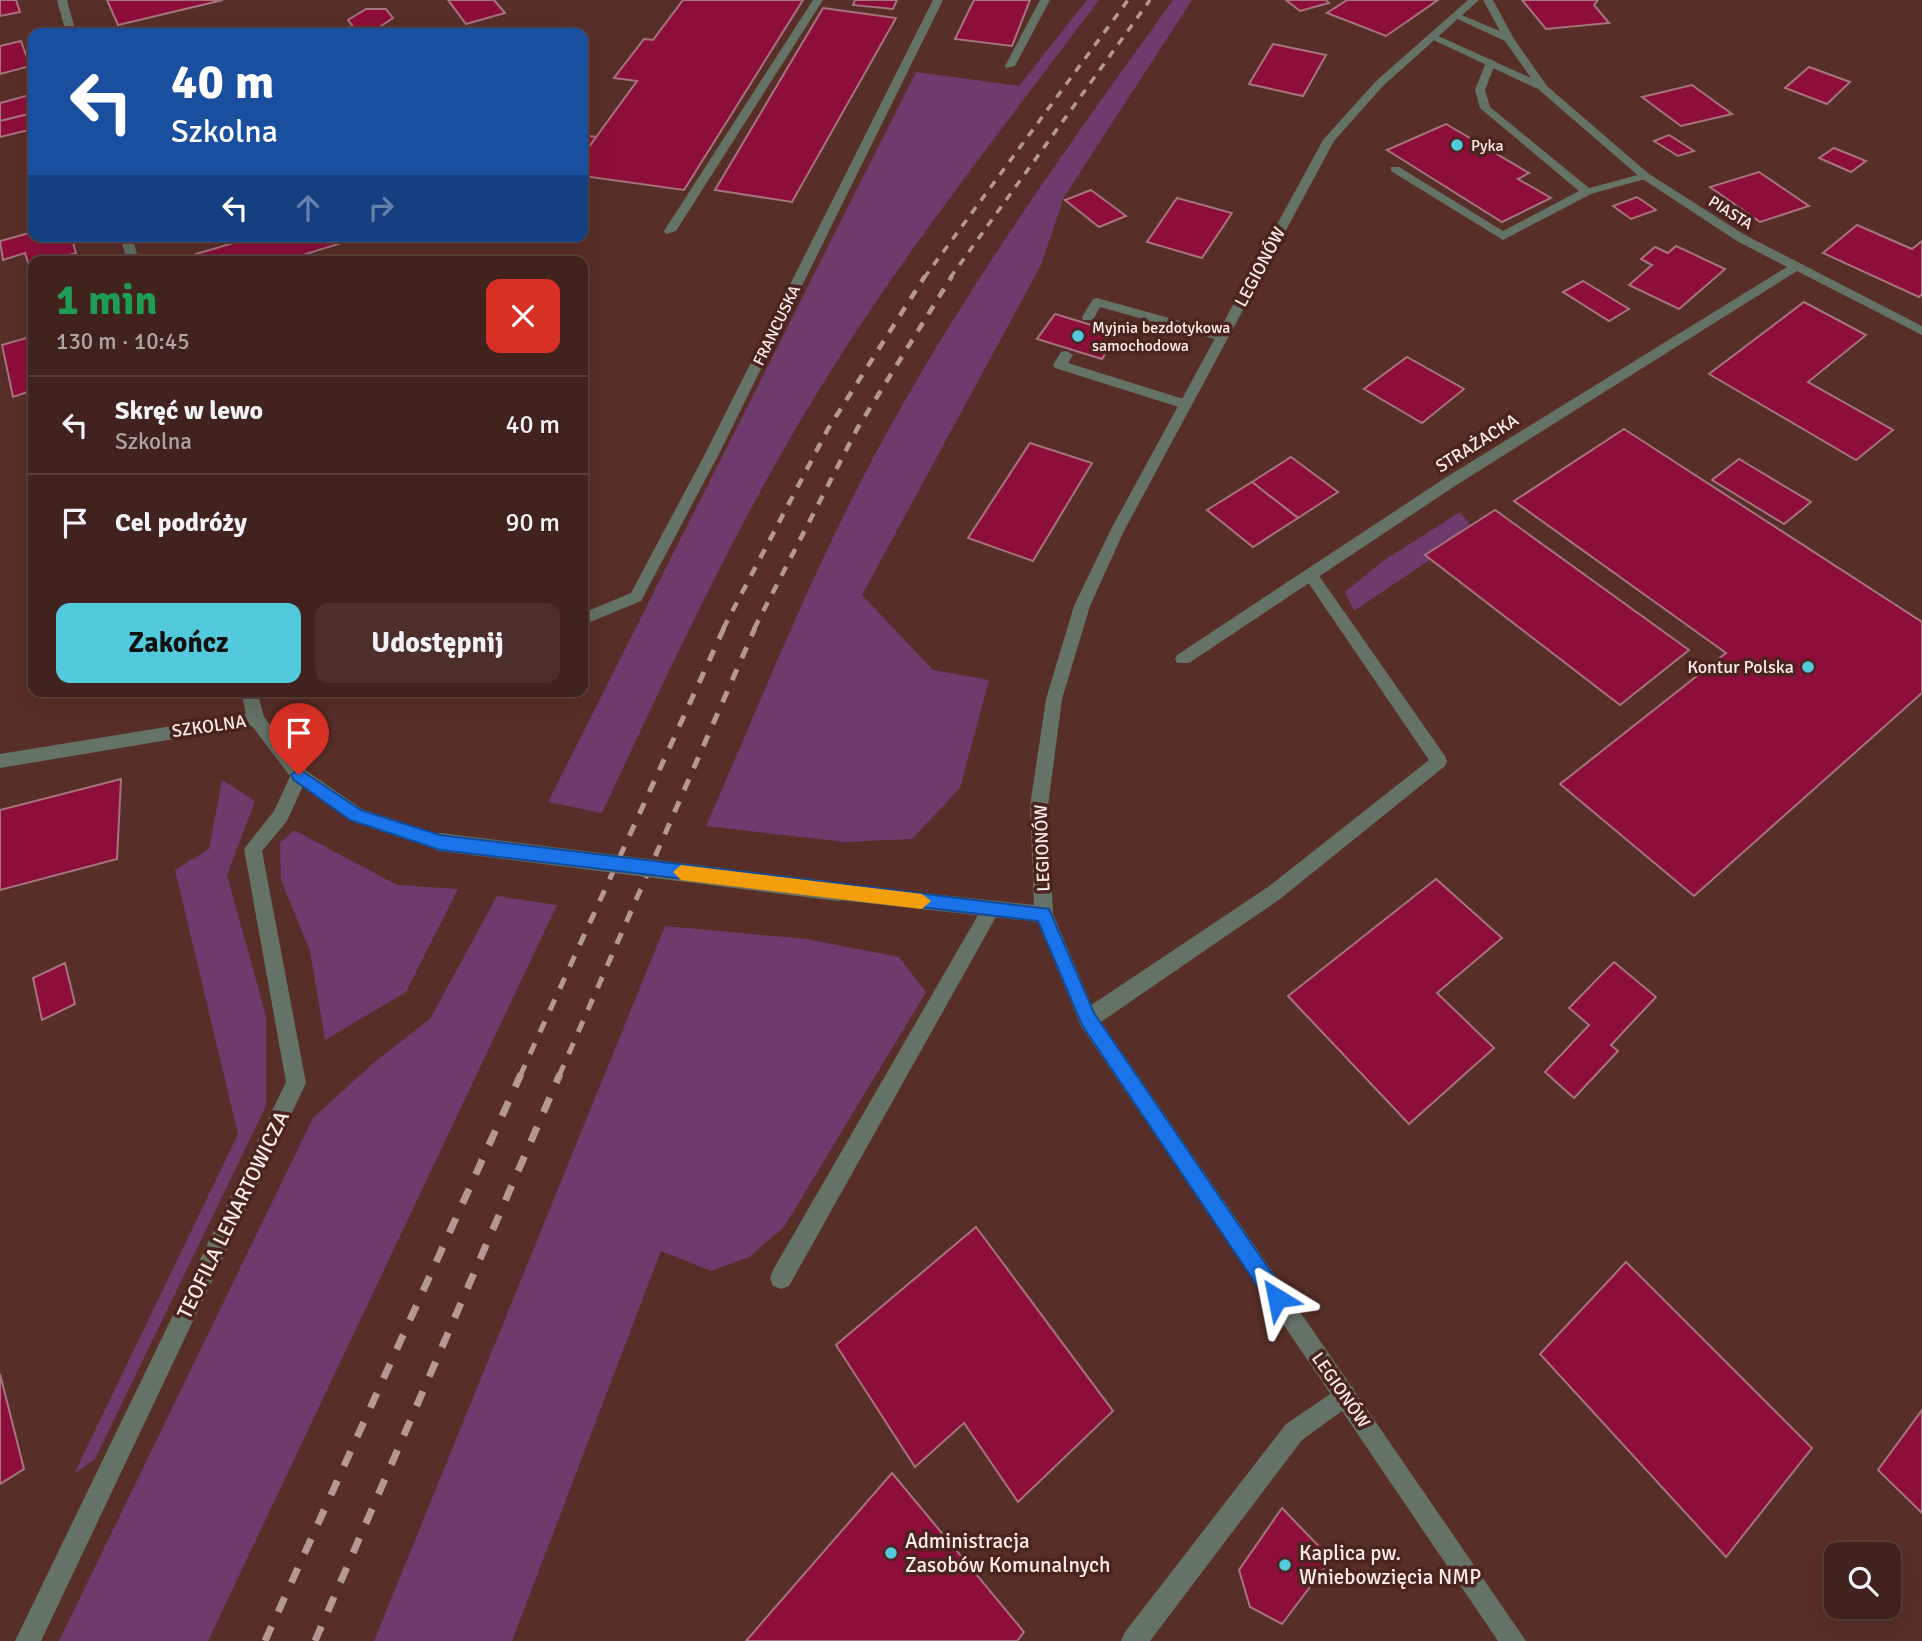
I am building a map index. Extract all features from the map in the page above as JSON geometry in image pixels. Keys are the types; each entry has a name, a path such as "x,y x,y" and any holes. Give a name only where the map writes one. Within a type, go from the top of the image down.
{"street":[{"path":"62,0 70,28"},
{"path":"670,231 818,0"},
{"name":"FRANCUSKA","path":"588,617 636,597 713,452 938,0"},
{"path":"1010,66 1045,0"},
{"name":"LEGIONÓW","path":"1474,0 1375,87 1329,140 1185,404 1117,531 1082,606 1054,699 1038,806 1044,914 1088,1019 1172,1146 1513,1641"},
{"name":"PIASTA","path":"1488,0 1509,39 1543,88"},
{"path":"1456,16 1509,39"},
{"name":"PIASTA","path":"1432,37 1543,88 1645,176 1741,238 1922,331"},
{"path":"1491,62 1480,90 1485,108 1587,192"},
{"path":"1395,169 1503,236 1587,192 1645,176"},
{"name":"STRAŻACKA","path":"1184,659 1450,482 1795,267"},
{"path":"1088,317 1097,302 1222,337"},
{"path":"1066,355 1060,365 1185,404"},
{"path":"1088,1019 1274,893 1439,761 1310,574"},
{"path":"250,697 256,719"},
{"name":"SZKOLNA","path":"0,761 256,719 299,775 356,815 440,842 839,892 1044,914"},
{"name":"TEOFILA LENARTOWICZA","path":"28,1641 296,1083 253,849 281,816 299,775"},
{"path":"781,1278 991,909"},
{"path":"1134,1641 1294,1432 1345,1395"}],"shaded area":[{"path":"1087,0 1099,0 919,241 819,390 732,545 602,813 548,802 916,72 1019,86"},
{"path":"1173,0 1192,0 1064,197 1041,265 862,595 933,670 989,680 960,788 912,839 845,842 706,826 815,575 889,428 964,302 1004,241"},
{"path":"1460,512 1474,530 1354,611 1345,592 1383,561"},
{"path":"222,780 255,801 227,875 266,1016 266,1106 95,1459 74,1474 238,1134 175,870 209,849"},
{"path":"294,830 397,885 458,889 406,992 325,1040 310,951 281,880 280,843"},
{"path":"497,896 557,905 208,1641 59,1641 313,1118 377,1060 430,1019"},
{"path":"665,926 806,939 899,957 926,992 784,1227 749,1257 711,1271 661,1251 512,1641 374,1641"}],"building":[{"path":"0,0 16,0 20,12 0,16"},
{"path":"107,0 223,0 118,25"},
{"path":"448,0 494,0 505,13 466,24"},
{"path":"683,0 803,0 684,190 588,177 588,148 637,81 614,78 644,39 653,40"},
{"path":"855,0 897,0 893,9 853,5"},
{"path":"974,0 1030,0 1012,46 955,39"},
{"path":"1286,0 1326,0 1329,3 1300,11"},
{"path":"1347,0 1438,0 1386,36 1327,13"},
{"path":"1522,0 1598,0 1594,5 1609,23 1546,29"},
{"path":"823,8 896,18 792,202 715,190"},
{"path":"366,9 386,9 393,18 378,28 354,28 348,20"},
{"path":"21,41 28,67 0,74 0,46"},
{"path":"1273,44 1326,55 1303,96 1249,84"},
{"path":"1809,67 1850,82 1827,104 1785,88"},
{"path":"1692,85 1732,114 1681,126 1642,97"},
{"path":"28,95 28,114 0,121 0,103"},
{"path":"28,114 28,130 0,137 0,121"},
{"path":"1446,124 1529,173 1518,179 1551,198 1502,222 1387,150"},
{"path":"1669,135 1694,151 1678,156 1654,141"},
{"path":"588,136 596,137 588,148"},
{"path":"1834,148 1866,161 1851,172 1819,158"},
{"path":"1759,172 1809,206 1760,222 1710,187"},
{"path":"1091,190 1126,216 1099,227 1065,200"},
{"path":"1637,197 1656,210 1631,219 1613,206"},
{"path":"1177,198 1232,213 1202,258 1147,242"},
{"path":"1857,225 1912,249 1922,241 1922,294 1919,297 1823,253"},
{"path":"28,233 28,242 73,242 76,253 66,256 28,256 28,263 25,253 3,260 0,241"},
{"path":"237,242 345,242 299,256 196,254"},
{"path":"1676,246 1725,269 1679,309 1629,285 1652,265 1641,259 1655,247 1668,253"},
{"path":"1583,281 1629,309 1609,321 1563,292"},
{"path":"1804,302 1866,335 1808,382 1893,430 1856,460 1709,374"},
{"name":"Myjnia bezdotykowa samochodowa","path":"1055,314 1118,333 1102,359 1037,339"},
{"path":"28,337 28,392 13,397 2,345"},
{"path":"1407,357 1464,389 1422,423 1364,389"},
{"path":"1624,429 1922,622 1922,693 1694,896 1560,784 1726,653 1514,501"},
{"path":"1030,443 1092,463 1033,561 968,538"},
{"path":"1291,457 1338,492 1298,518 1252,482"},
{"path":"1739,459 1811,502 1784,524 1712,480"},
{"path":"1252,482 1298,518 1253,547 1207,510"},
{"path":"1495,510 1689,650 1620,705 1425,555"},
{"path":"121,779 117,859 0,890 0,810"},
{"path":"1436,879 1502,938 1437,993 1494,1048 1409,1124 1288,996"},
{"path":"1614,962 1656,997 1611,1045 1618,1051 1574,1098 1545,1072 1589,1025 1569,1008"},
{"path":"65,963 75,1004 42,1020 33,978"},
{"path":"976,1227 1113,1411 1018,1502 964,1423 915,1467 836,1345"},
{"path":"1626,1262 1812,1448 1726,1557 1540,1354"},
{"path":"0,1374 24,1469 0,1484"},
{"path":"1922,1410 1922,1513 1878,1470"},
{"name":"Administracja Zasobów Komunalnych","path":"892,1473 1024,1632 1017,1641 746,1641"},
{"name":"Kaplica pw. Wniebowzięcia NMP","path":"1282,1508 1331,1559 1282,1624 1250,1607 1239,1570"}],"railway":[{"path":"924,278 1128,0"},
{"path":"950,278 1150,0"},
{"path":"723,629 828,429 925,276"},
{"path":"754,629 857,429 952,276"},
{"path":"520,1076 724,628"},
{"path":"559,1076 755,628"},
{"path":"265,1641 521,1074"},
{"path":"315,1641 560,1074"}],"slow traffic":[{"path":"681,872 922,901"}],"place":[{"name":"Pyka","path":"1457,145"},
{"name":"Myjnia bezdotykowa samochodowa","path":"1078,336"},
{"name":"Kontur Polska","path":"1808,667"},
{"name":"Administracja Zasobów Komunalnych","path":"891,1553"},
{"name":"Kaplica pw. Wniebowzięcia NMP","path":"1285,1565"}],"route":[{"path":"299,775 356,815 440,842 812,889 1044,914 1088,1019 1164,1135 1277,1298"}]}
